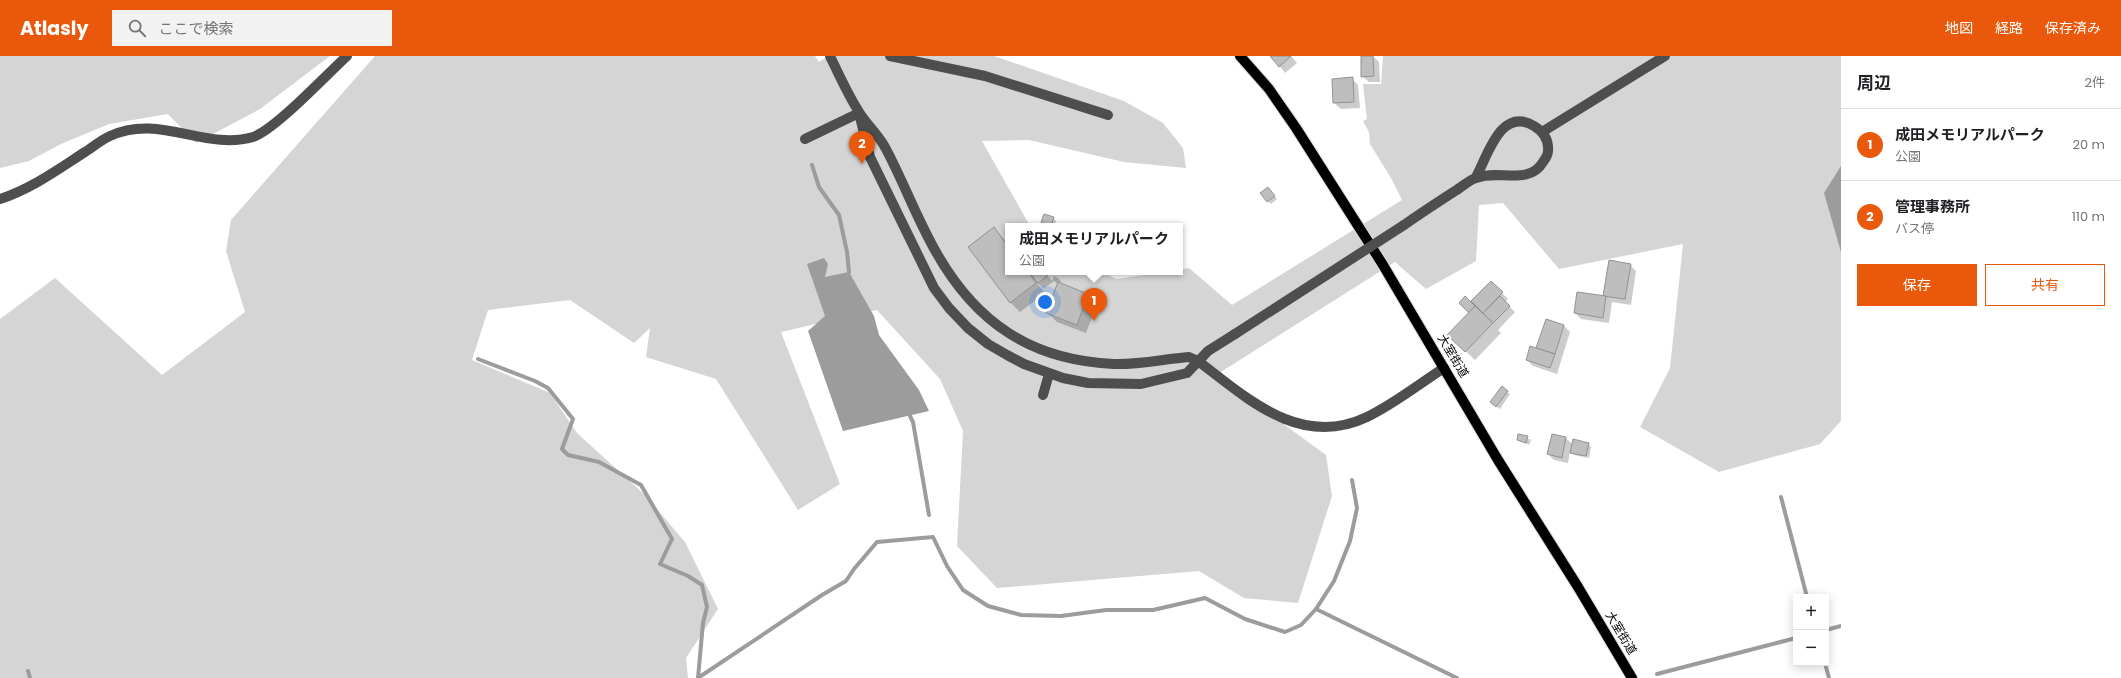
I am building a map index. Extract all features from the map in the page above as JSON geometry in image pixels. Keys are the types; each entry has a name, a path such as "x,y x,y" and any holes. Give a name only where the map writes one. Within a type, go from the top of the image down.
{"main road":[{"name":"大室街道","path":"1240,56 1269,89 1296,128 1383,265 1632,678"}],"street":[{"path":"0,199 16,194 38,182 110,136 134,128 155,128 212,139 235,140 254,136 273,125 347,56"},
{"path":"830,56 859,113 885,147 935,251 950,277 982,314 1000,329 1035,347 1070,358 1094,363 1122,364 1189,357 1198,361 1264,410 1290,422 1313,427 1339,426 1366,417 1444,368"},
{"path":"890,56 985,76 1108,115"},
{"path":"1542,132 1665,56"},
{"path":"806,139 859,113"},
{"path":"859,113 870,157 934,288 949,308 968,328 988,344 1024,364 1049,374 1088,383 1141,384 1187,373 1208,351 1476,178 1502,174 1525,176 1535,172 1548,154 1548,142 1542,132 1525,122 1515,121 1504,125 1496,135 1476,178"},
{"path":"1042,395 1049,374"}],"shaded area":[{"path":"0,56 330,56 260,109 196,143 168,114 109,124 61,144 29,161 0,168"},
{"path":"375,56 815,56 819,62 828,56 994,56 1124,101 1163,123 1183,148 1186,168 1124,162 1029,140 982,141 1028,223 1005,223 1005,275 1108,275 1117,279 1144,275 1183,275 1183,269 1189,268 1232,305 1402,200 1391,178 1370,144 1369,132 1363,121 1367,119 1363,84 1381,84 1383,56 1841,56 1841,421 1820,444 1719,472 1640,427 1670,368 1683,244 1559,269 1503,203 1479,205 1476,261 1426,289 1395,262 1216,375 1326,455 1332,496 1298,603 1244,598 1199,571 997,588 957,546 963,431 940,379 877,310 781,332 840,484 798,510 716,379 646,357 650,328 634,343 570,300 488,310 472,360 550,393 577,433 645,495 685,542 718,609 686,658 688,678 0,678 0,319 55,278 162,375 245,312 226,251 231,220"},
{"path":"1841,166 1841,252 1824,193"},
{"path":"824,258 828,264 825,277 849,272 874,316 879,335 919,390 929,411 843,431 808,331 825,316 807,264"}],"building":[{"path":"1270,56 1291,56 1279,67"},
{"path":"1361,56 1373,56 1374,76 1361,77"},
{"path":"1353,77 1354,102 1333,103 1332,79"},
{"path":"1268,187 1275,196 1267,202 1260,193"},
{"path":"1044,214 1054,217 1052,223 1041,222"},
{"path":"994,227 1005,242 1005,275 1030,275 1036,283 1010,303 968,247"},
{"path":"1609,260 1631,264 1625,299 1603,296"},
{"path":"1031,275 1046,275 1047,276 1038,283"},
{"path":"1491,281 1503,292 1483,313 1471,301"},
{"path":"1058,282 1088,294 1077,325 1046,313"},
{"path":"1577,292 1606,296 1603,318 1574,313"},
{"path":"1465,296 1475,306 1469,313 1459,303"},
{"path":"1500,296 1510,306 1493,323 1483,313"},
{"path":"1475,306 1493,323 1465,352 1447,335"},
{"path":"1546,319 1564,325 1555,354 1536,348"},
{"path":"1530,346 1555,354 1550,368 1526,360"},
{"path":"1502,386 1508,391 1496,407 1490,402"},
{"path":"1518,434 1528,436 1526,443 1517,440"},
{"path":"1552,434 1566,437 1562,458 1547,454"},
{"path":"1573,439 1589,443 1586,456 1570,453"}],"waterway":[{"path":"812,165 819,187 839,215 847,252 849,272"},
{"path":"478,359 535,381 548,388 573,419 562,449 568,455 599,462 641,485 672,539 660,564 688,576 702,585 707,607 703,623 698,678"},
{"path":"910,416 913,422 929,515"},
{"path":"1316,609 1334,581 1350,541 1357,508 1352,480"},
{"path":"1781,497 1806,594"},
{"path":"698,678 822,595 846,581 854,569 877,542 933,537 947,566 963,590 988,606 1021,615 1061,616 1106,610 1153,610 1205,598 1245,619 1285,632 1301,625 1316,609 1457,678"},
{"path":"1829,629 1841,626"},
{"path":"1657,674 1793,639"},
{"path":"1826,666 1829,678"},
{"path":"28,671 30,678"}],"place":[{"name":"管理事務所","path":"862,164"},
{"name":"成田メモリアルパーク","path":"1094,321"}]}
